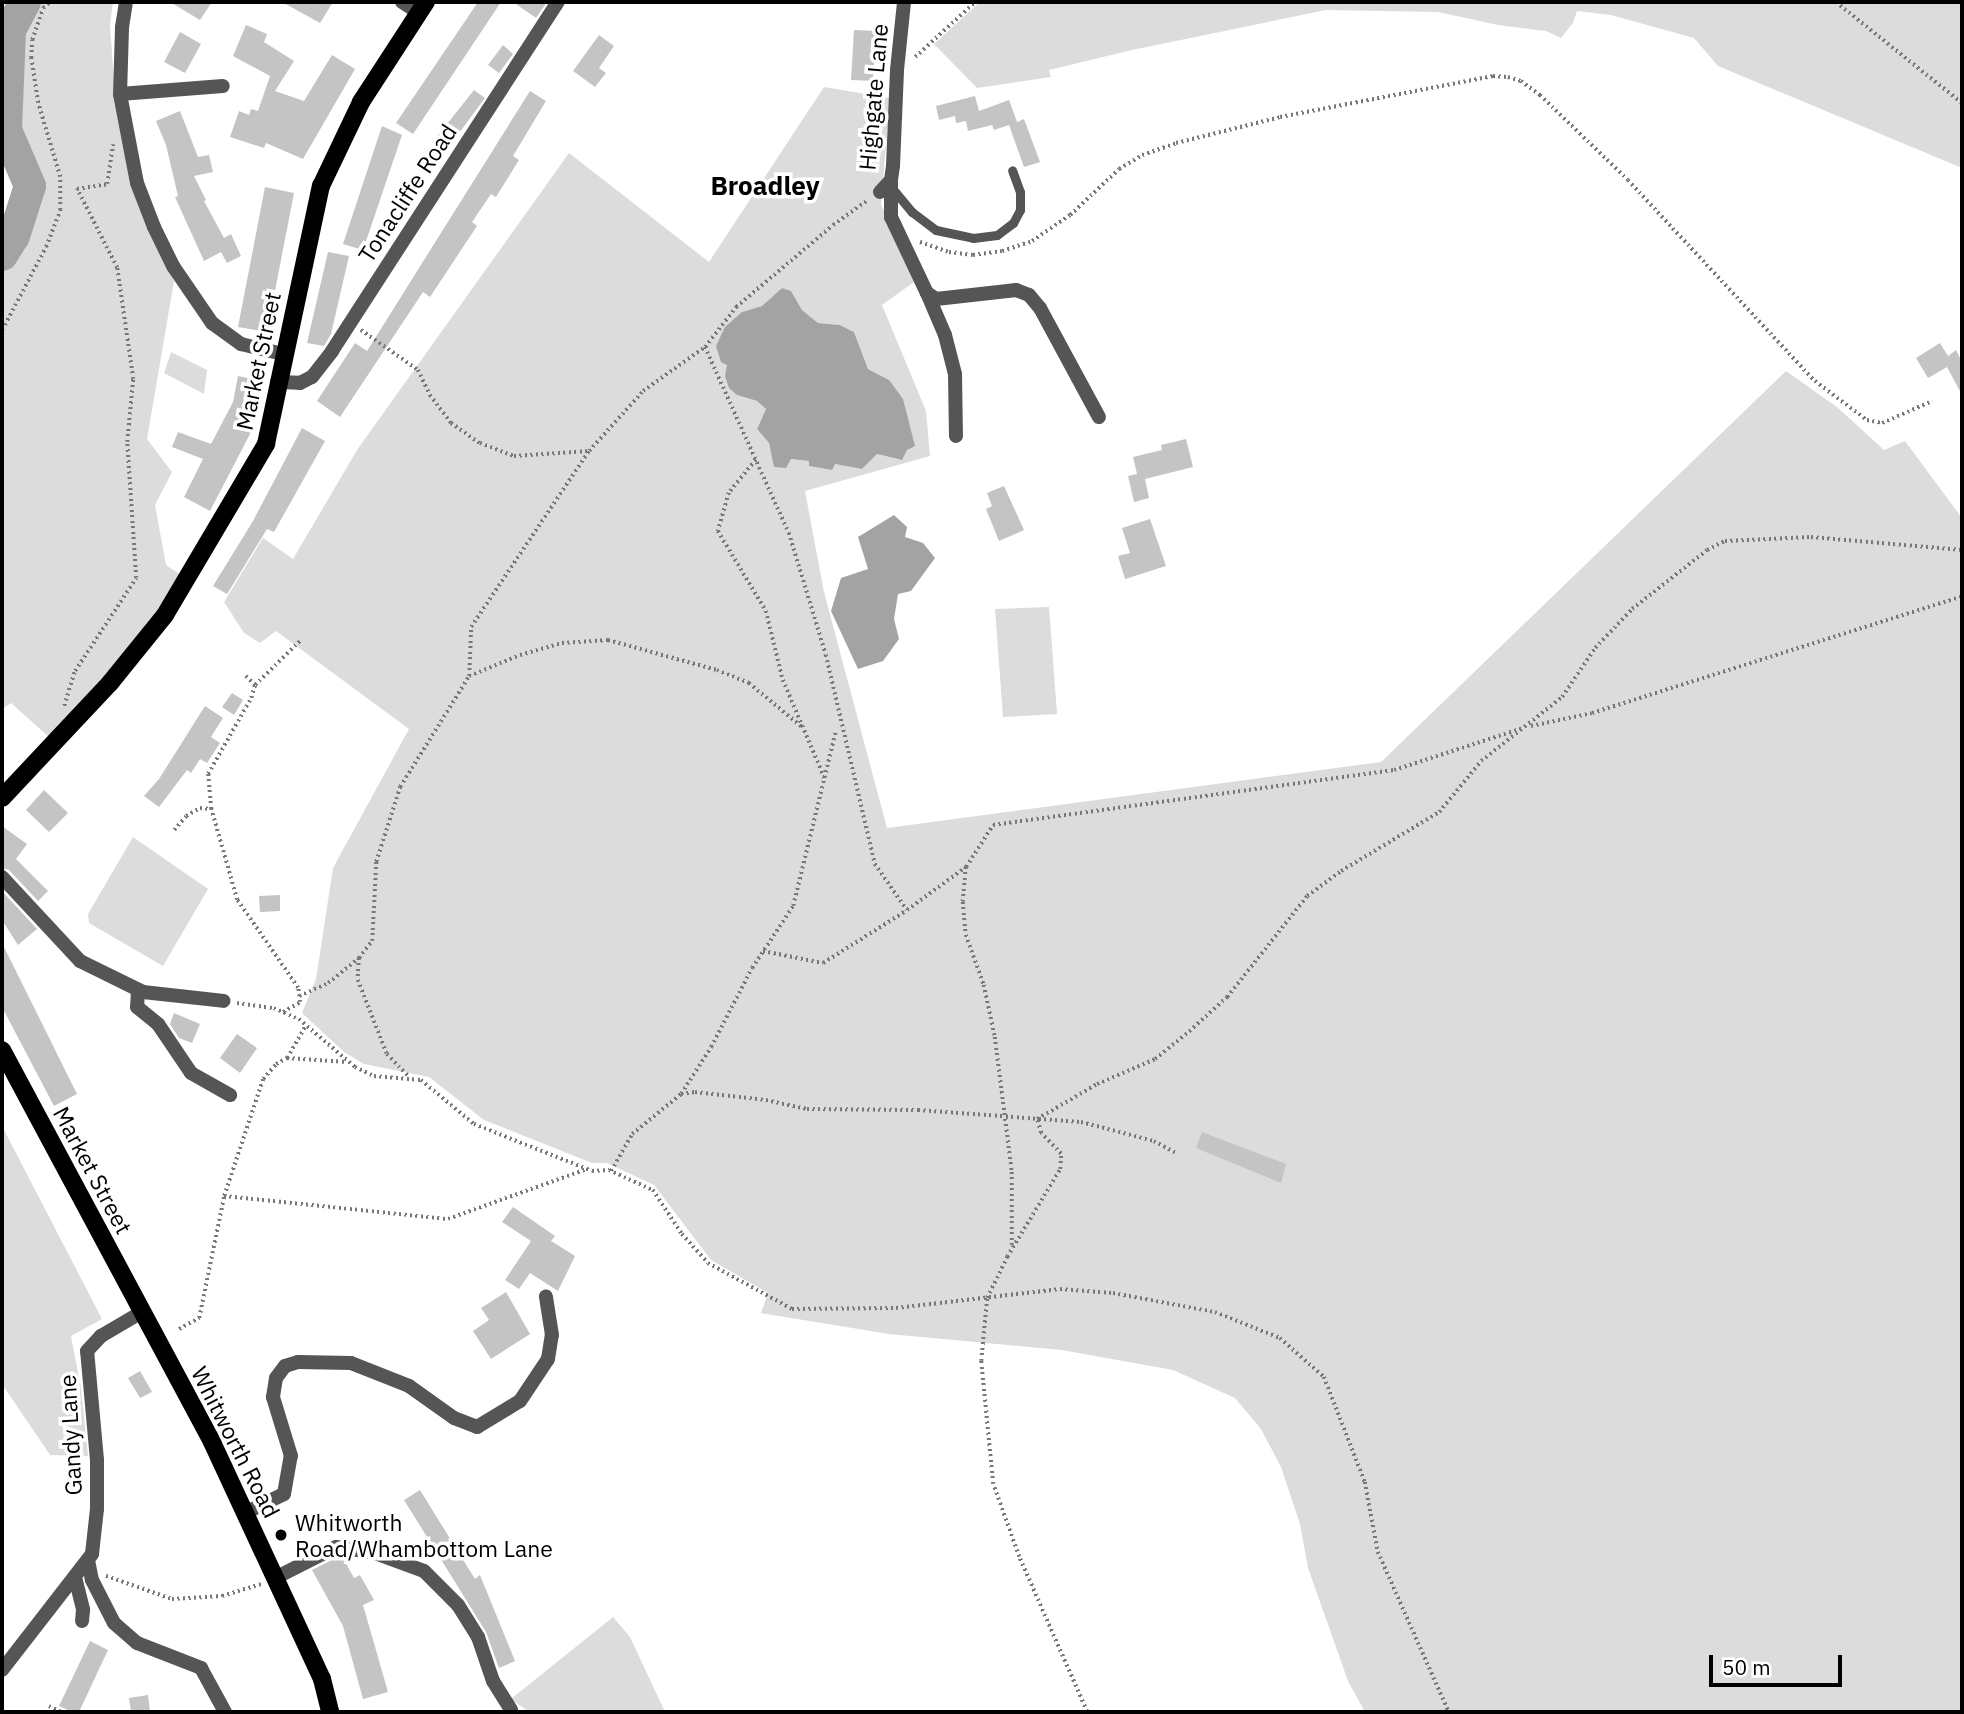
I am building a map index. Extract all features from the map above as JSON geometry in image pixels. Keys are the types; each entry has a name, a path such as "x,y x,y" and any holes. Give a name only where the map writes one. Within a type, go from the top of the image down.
{"main road":[{"name":"Market Street","path":"2,798 52,741 110,683 165,615 266,444 277,382 321,186 361,102 422,8"},
{"name":"Market Street","path":"2,1050 140,1313"},
{"name":"Whitworth Road","path":"140,1313 212,1443 245,1513 269,1581 322,1679 330,1712"}],"street":[{"path":"126,2 122,28 120,94 137,183 173,266 212,323 241,344 283,354"},
{"path":"402,2 422,8"},
{"name":"Tonacliffe Road","path":"277,382 300,383 312,377 351,323 558,2"},
{"name":"Highgate Lane","path":"904,2 887,187 891,217 945,335 955,374 956,436"},
{"path":"120,94 223,86"},
{"path":"927,293 936,299 1016,290 1029,295 1040,309 1098,417"},
{"path":"2,877 80,961 138,990 224,1001"},
{"path":"138,990 137,1007 158,1024 191,1073 230,1095"},
{"path":"245,1513 284,1494 291,1456 273,1397 276,1378 285,1366 298,1362 351,1363 409,1386 454,1418 477,1427 520,1401 548,1359 552,1335 546,1296"},
{"name":"Gandy Lane","path":"2,1670 88,1564 92,1554 97,1509 97,1460 87,1352 101,1336 140,1313"},
{"path":"269,1581 335,1548 372,1552 424,1571 465,1616 478,1637 493,1681 512,1711"},
{"path":"88,1564 92,1580 114,1623 137,1643 201,1668 225,1712"},
{"path":"75,1577 83,1610 82,1621"}],"lane":[{"path":"887,187 912,212 936,230 973,238 997,235 1013,223 1020,210 1020,192 1012,170"}],"path":[{"path":"2,330 46,247 60,210 60,177 41,116 31,58 32,40 43,8 50,2"},
{"path":"897,70 906,66 930,39 975,2"},
{"path":"1836,2 1962,103"},
{"path":"901,237 949,252 973,255 1002,251 1032,241 1070,215 1119,169 1142,155 1175,143 1280,117 1479,78 1508,77 1521,81 1539,95 1610,163 1815,381 1867,421 1882,423 1894,420 1932,401"},
{"path":"52,741 75,671 136,578 127,442 133,379 117,268 77,188 107,184 115,132"},
{"path":"299,996 328,983 359,958 372,942 376,862 400,787 469,676 471,627 589,451 643,391 705,346 736,307 833,225 887,187"},
{"path":"351,323 418,370 430,395 451,423 480,443 514,456 589,451"},
{"path":"705,346 789,533 826,655 875,864 907,910"},
{"path":"756,460 729,493 718,531 766,611 783,680 825,779"},
{"path":"1037,1119 1097,1084 1155,1059 1227,998 1307,896 1341,870 1439,812 1481,761 1562,697 1595,648 1632,609 1681,568 1725,541 1811,537 1962,550"},
{"path":"763,951 823,963 907,910 966,867 993,825 1394,770 1527,727 1591,713 1962,596"},
{"path":"283,1012 300,1002 298,988 237,900 211,809 208,774 251,698 255,685 301,640"},
{"path":"469,676 520,654 562,643 608,640 717,670 749,683 802,727"},
{"path":"246,676 255,685"},
{"path":"611,1171 632,1134 681,1094 711,1047 763,951 793,906 836,730"},
{"path":"174,830 186,816 200,808 211,809"},
{"path":"966,867 963,902 967,935 984,985 995,1037 1012,1172 1013,1247"},
{"path":"359,958 358,980 387,1054 410,1078"},
{"path":"224,1001 283,1012 306,1025 349,1062 374,1076 421,1080 474,1124 586,1169 611,1171 653,1190 682,1234 708,1264 792,1309 897,1308 1060,1289 1113,1293 1215,1312 1280,1338 1324,1377 1365,1482 1378,1552 1449,1712"},
{"path":"287,1059 306,1025"},
{"path":"179,1329 199,1318 224,1196 263,1079 276,1064 287,1059 349,1062"},
{"path":"681,1094 695,1092 766,1100 807,1110 918,1110 1081,1122 1154,1141 1176,1153"},
{"path":"1037,1119 1041,1133 1061,1154 1060,1169 1013,1247 987,1298 981,1361 993,1484 1019,1557 1087,1712"},
{"path":"224,1196 448,1219 586,1169"},
{"path":"88,1564 172,1599 222,1596 269,1581"},
{"path":"49,1706 61,1712"}],"shaded area":[{"path":"32,2 113,2 110,25 115,95 130,185 174,281 147,439 172,472 155,505 166,565 184,577 162,612 50,738 11,703 2,709 2,268 19,241 35,185 11,128 16,31"},
{"path":"980,2 1962,2 1962,168 1718,66 1694,38 1611,15 1577,11 1573,23 1561,38 1546,31 1498,25 1438,12 1326,10 1049,70 1051,77 977,88 934,44"},
{"path":"824,87 890,98 881,204 914,282 882,305 926,411 930,456 805,491 824,592 887,828 1381,762 1786,371 1837,407 1884,450 1905,441 1962,518 1962,1712 1365,1712 1348,1681 1308,1568 1300,1524 1281,1467 1261,1429 1235,1398 1173,1370 1062,1350 889,1334 761,1313 768,1293 711,1260 654,1185 607,1163 592,1163 484,1120 429,1077 364,1064 344,1052 302,1013 316,979 333,868 409,729 276,631 260,643 244,633 224,602 263,538 293,559 357,450 569,153 709,262","holes":["782,288 791,291 802,310 818,323 840,325 854,332 868,369 889,380 901,460 877,454 862,469 835,464 831,470 810,466 809,461 790,459 775,467 769,443 757,429 766,409 757,401 737,395 725,376 742,312 762,306"]},
{"path":"782,288 791,291 802,310 818,323 840,325 854,332 868,369 889,380 903,399 915,446 907,450 902,460 877,454 862,469 835,464 832,470 809,466 809,461 791,459 786,468 774,467 769,443 757,429 766,409 757,401 737,395 729,388 725,376 727,365 721,362 716,346 725,327 742,312 762,306"},
{"path":"171,352 207,370 204,394 164,373"},
{"path":"894,515 907,527 905,537 923,543 935,558 911,591 898,594 894,619 899,639 883,661 858,669 831,611 841,578 868,569 858,537"},
{"path":"1049,607 1057,714 1003,717 995,609"},
{"path":"133,837 208,889 163,966 89,923 88,914"},
{"path":"2,1126 102,1319 71,1336 81,1388 88,1456 50,1455 2,1384"},
{"path":"613,1617 630,1637 665,1712 529,1712 511,1699"}],"building":[{"path":"170,2 212,2 200,20"},
{"path":"282,2 333,2 320,23"},
{"path":"478,2 501,2 413,134 396,123"},
{"path":"513,2 547,2 536,18"},
{"path":"246,25 267,34 264,42 294,61 275,91 304,101 332,55 355,69 303,159 266,143 264,148 230,137 239,111 249,115 251,109 258,111 270,76 233,56"},
{"path":"854,30 876,31 873,81 851,80"},
{"path":"180,32 201,44 185,73 164,62"},
{"path":"599,35 614,46 599,68 606,73 595,87 573,71"},
{"path":"503,45 513,54 499,73 488,65"},
{"path":"474,90 485,98 445,152 432,143"},
{"path":"530,91 546,101 513,156 519,160 496,197 491,194 472,222 477,226 430,297 423,292 340,417 317,401 355,343 367,351"},
{"path":"975,96 979,111 1009,100 1017,122 1024,119 1040,162 1024,167 1009,125 994,130 992,125 968,131 966,121 956,123 955,116 939,120 936,106"},
{"path":"180,111 198,157 209,155 213,172 194,176 206,200 204,201 224,238 231,234 241,256 227,263 221,252 204,261 175,197 178,196 166,145 156,121"},
{"path":"382,126 402,135 363,250 343,244"},
{"path":"265,187 294,193 267,332 238,327"},
{"path":"328,252 349,256 331,334 324,346 307,343"},
{"path":"1940,343 1948,356 1956,350 1962,362 1962,395 1947,367 1928,378 1916,358"},
{"path":"238,376 261,381 251,432 210,511 184,497 203,459 172,447 178,432 211,444 233,402"},
{"path":"302,428 325,441 274,532 267,529 227,594 213,586 253,521"},
{"path":"1186,439 1193,467 1145,479 1149,498 1134,502 1128,476 1137,474 1133,457 1162,450 1161,445"},
{"path":"1004,486 1024,530 999,541 986,509 992,506 987,493"},
{"path":"1150,519 1166,566 1125,579 1118,556 1130,553 1122,528"},
{"path":"232,693 243,700 234,715 222,707"},
{"path":"205,706 223,718 211,737 220,743 207,763 200,759 191,773 187,770 159,807 144,796 159,779"},
{"path":"44,790 68,813 49,832 26,810"},
{"path":"2,826 27,844 16,859 48,891 38,901 9,870 2,868"},
{"path":"2,891 37,929 18,945 2,920"},
{"path":"280,895 280,911 260,912 259,896"},
{"path":"2,943 77,1094 54,1106 2,1007"},
{"path":"174,1013 200,1024 192,1043 179,1038 170,1024"},
{"path":"237,1034 257,1048 240,1073 220,1058"},
{"path":"1202,1132 1286,1164 1281,1183 1196,1148"},
{"path":"513,1207 555,1236 551,1241 575,1256 558,1291 530,1273 519,1289 505,1280 531,1241 502,1222"},
{"path":"506,1292 530,1334 491,1359 473,1331 489,1320 481,1308"},
{"path":"140,1371 152,1392 140,1398 128,1378"},
{"path":"420,1490 475,1579 480,1575 515,1661 499,1668 486,1632 404,1500"},
{"path":"338,1557 343,1558 354,1578 360,1575 374,1600 363,1605 388,1692 363,1699 343,1626 312,1570"},
{"path":"90,1641 108,1650 79,1712 72,1712 59,1706"},
{"path":"148,1695 150,1712 131,1712 129,1698"}],"waterway":[{"path":"2,255 14,236 30,186 6,130 10,30 25,2"}],"place":[{"name":"Whitworth Road/Whambottom Lane","path":"281,1535"}],"district":[{"name":"Broadley","path":"765,186"}]}
